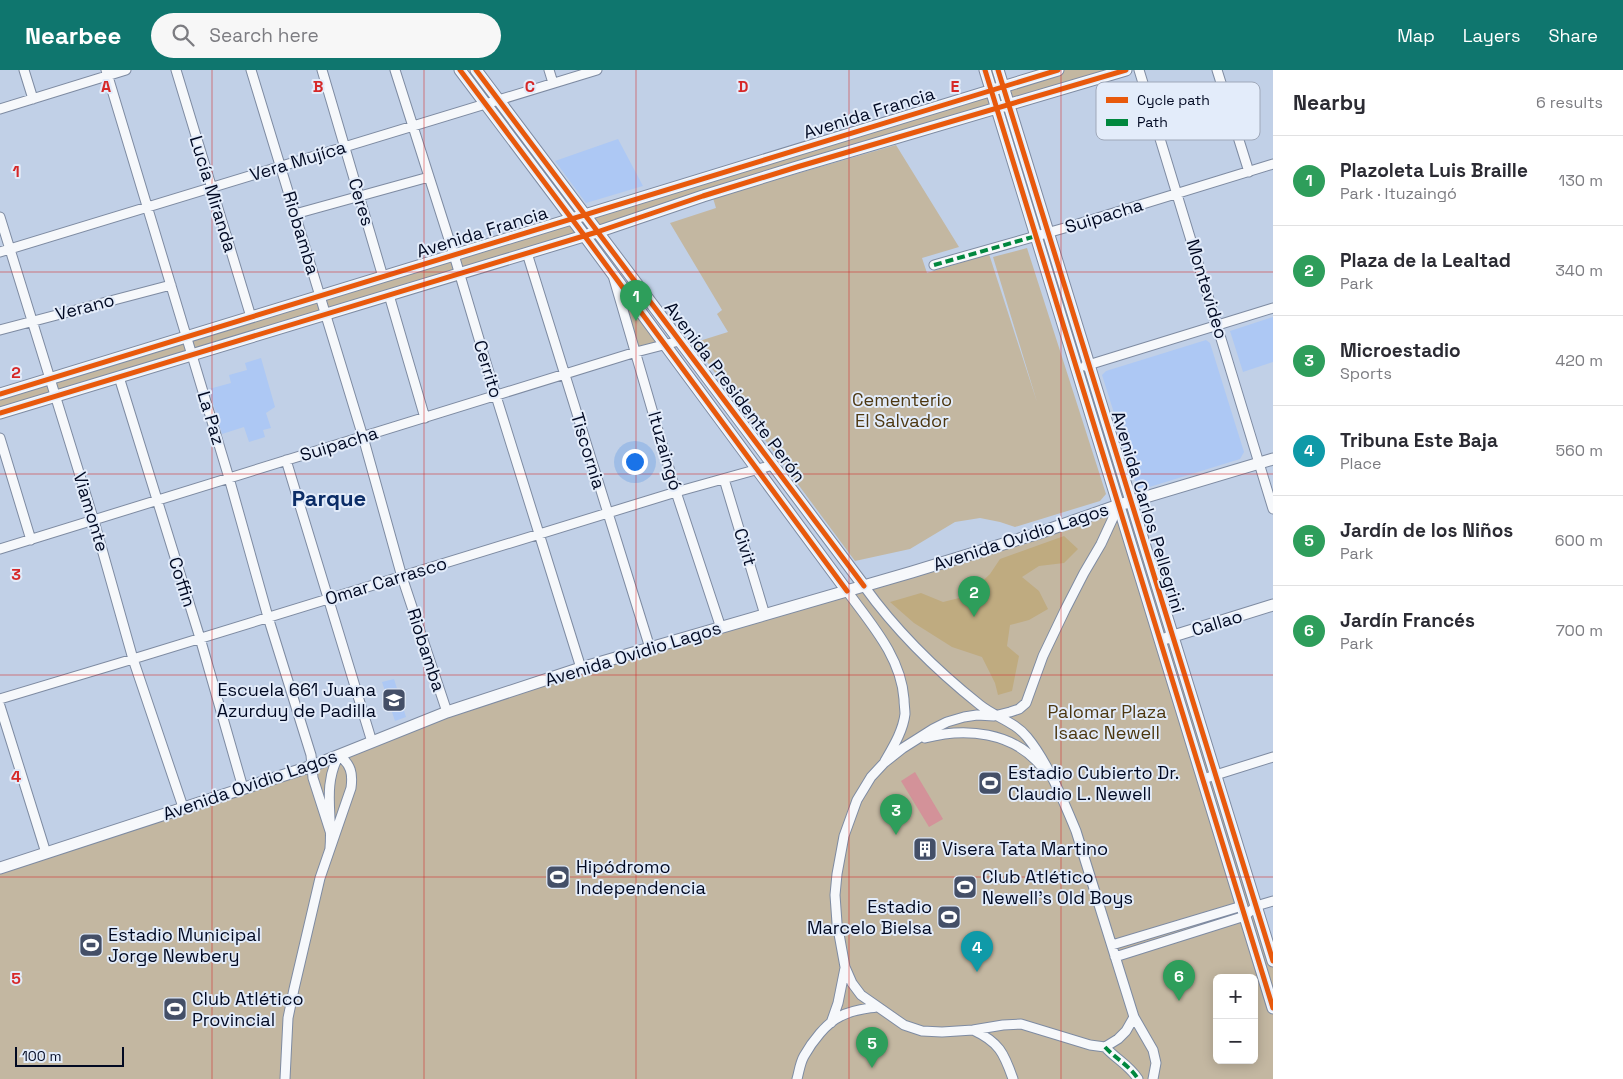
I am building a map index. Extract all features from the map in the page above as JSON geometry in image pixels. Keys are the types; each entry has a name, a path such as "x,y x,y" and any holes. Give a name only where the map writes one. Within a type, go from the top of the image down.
{"main road":[{"name":"Avenida Presidente Perón","path":"460,70 847,592"},
{"name":"Avenida Presidente Perón","path":"476,70 864,586"},
{"name":"Avenida Carlos Pellegrini","path":"985,70 1036,236 1083,367"},
{"name":"Avenida Carlos Pellegrini","path":"998,70 1048,233 1083,367 1125,504 1161,640 1273,1008"},
{"name":"Avenida Francia","path":"0,394 1058,70"},
{"name":"Avenida Francia","path":"0,413 598,232 798,167 1126,70"},
{"path":"796,150 798,167"},
{"path":"659,193 666,202 663,210"},
{"name":"Avenida Ovidio Lagos","path":"0,868 312,766 447,712 581,668 847,592 1273,459"},
{"name":"Avenida Carlos Pellegrini","path":"1125,504 1173,636 1273,961"},
{"name":"Callao","path":"1161,640 1273,606"}],"street":[{"path":"24,70 33,99"},
{"path":"0,109 106,73 126,70"},
{"name":"Lucía Miranda","path":"176,70 251,318"},
{"name":"Riobamba","path":"251,70 363,437 402,577 447,712"},
{"name":"Ceres","path":"322,70 384,277"},
{"name":"Cerrito","path":"396,70 581,668"},
{"path":"549,70 553,83"},
{"name":"Vera Mujíca","path":"0,252 597,70"},
{"name":"Montevideo","path":"1139,70 1143,82"},
{"path":"1217,70 1221,82"},
{"name":"La Paz","path":"106,73 229,478 268,617 312,755 313,778 331,834"},
{"name":"Montevideo","path":"1160,140 1273,508"},
{"path":"1239,140 1249,172"},
{"name":"Suipacha","path":"934,265 1048,233 1273,164"},
{"path":"295,214 429,177"},
{"name":"Viamonte","path":"0,217 94,521 133,659 183,807"},
{"name":"Tiscornia","path":"528,253 650,648"},
{"name":"Ituzaingó","path":"613,274 676,492 721,628"},
{"name":"Verano","path":"0,330 171,285"},
{"path":"388,295 424,418"},
{"path":"1083,367 1273,308"},
{"name":"Suipacha","path":"0,549 679,340"},
{"name":"Coffin","path":"119,377 200,638 243,788"},
{"path":"0,438 31,540"},
{"path":"286,460 372,742"},
{"name":"Omar Carrasco","path":"0,698 676,492 773,465"},
{"name":"Civit","path":"724,479 765,615"},
{"path":"1125,504 1084,573 1065,610 1043,656 1026,703 1019,709 994,716 977,715 956,719 933,729 903,748 871,777 858,800 844,836 835,895 837,923 845,967 852,983 861,995 904,1025 922,1031 942,1032 1021,1024 1090,1045 1105,1047 1118,1039 1126,1031 1134,1017"},
{"path":"864,586 898,630 923,656 994,716 1016,726 1027,737 1051,777 1076,831 1134,1017 1153,1050 1156,1064 1154,1079"},
{"path":"847,592 883,640 894,660 903,686 905,714 896,741 884,764"},
{"path":"0,706 46,853"},
{"path":"917,739 959,732 981,733 1013,743 1026,751 1051,777"},
{"path":"285,1079 288,1018 294,989 320,878 352,788 353,777 350,767 339,755 333,766 329,782 330,848"},
{"path":"1203,779 1273,757"},
{"path":"1115,957 1273,901"},
{"path":"1112,945 1244,911"},
{"path":"831,1023 838,1003 845,967"},
{"path":"797,1079 803,1058 831,1023 841,1016 859,1009 876,1007"},
{"path":"973,1030 988,1037 998,1047 1007,1061 1013,1079"},
{"path":"1105,1047 1111,1054 1126,1064 1138,1079"}],"shaded area":[{"path":"618,139 643,186 586,203 555,161"},
{"path":"1273,317 1273,362 1243,372 1230,331"},
{"path":"1206,340 1210,343 1244,452 1240,459 1138,489 1102,375 1106,371"},
{"path":"261,358 275,407 266,413 271,428 263,430 265,437 249,442 244,427 222,434 209,389 231,383 229,375 247,370 245,363"},
{"path":"1064,536 1078,549 1064,563 1039,566 1022,577 1039,591 1048,609 1029,620 1010,625 1007,646 1019,656 1012,691 998,695 995,683 982,657 952,647 914,623 890,602 921,593 943,602 967,596 990,574 1000,559"},
{"name":"Escuela 661 Juana Azurduy de Padilla","path":"394,679 406,717 395,721 382,682"},
{"path":"915,772 943,819 929,827 901,781"}],"green space":[{"name":"Palomar Plaza Isaac Newell","path":"985,70 998,70 1003,86 1058,70 1126,70 1009,104 1273,961 1273,1079 0,1079 0,868 183,807 447,712 1119,506 997,108 0,413 0,394 991,90"},
{"name":"Cementerio El Salvador","path":"896,145 959,247 922,258 927,273 989,254 1037,402 993,257 1027,248 1106,494 1100,501 1015,527 980,518 955,522 910,549 855,561 693,343 728,332 717,314 722,310 670,223 716,208 713,198"},
{"path":"626,300 658,342 637,346 624,301"}],"marked path":[{"path":"934,265 1036,236"},
{"path":"1105,1047 1131,1070 1138,1079"}],"cycle path":[{"path":"460,70 847,591"},
{"path":"476,70 864,586"},
{"path":"985,70 1273,1008"},
{"path":"998,70 1273,961"},
{"path":"0,394 1058,70"},
{"path":"0,413 597,232 797,167 1126,70"}],"place":[{"name":"Plazoleta Luis Braille","path":"636,321"},
{"name":"Plaza de la Lealtad","path":"974,617"},
{"name":"Escuela 661 Juana Azurduy de Padilla","path":"394,700"},
{"name":"Estadio Cubierto Dr. Claudio L. Newell","path":"990,783"},
{"name":"Microestadio","path":"896,835"},
{"name":"Visera Tata Martino","path":"925,849"},
{"name":"Hipódromo Independencia","path":"558,877"},
{"name":"Club Atlético Newell's Old Boys","path":"965,887"},
{"name":"Estadio Marcelo Bielsa","path":"949,917"},
{"name":"Estadio Municipal Jorge Newbery","path":"91,945"},
{"name":"Tribuna Este Baja","path":"977,972"},
{"name":"Jardín Francés","path":"1179,1001"},
{"name":"Club Atlético Provincial","path":"175,1009"},
{"name":"Jardín de los Niños","path":"872,1068"}],"district":[{"name":"Parque","path":"329,498"}]}
